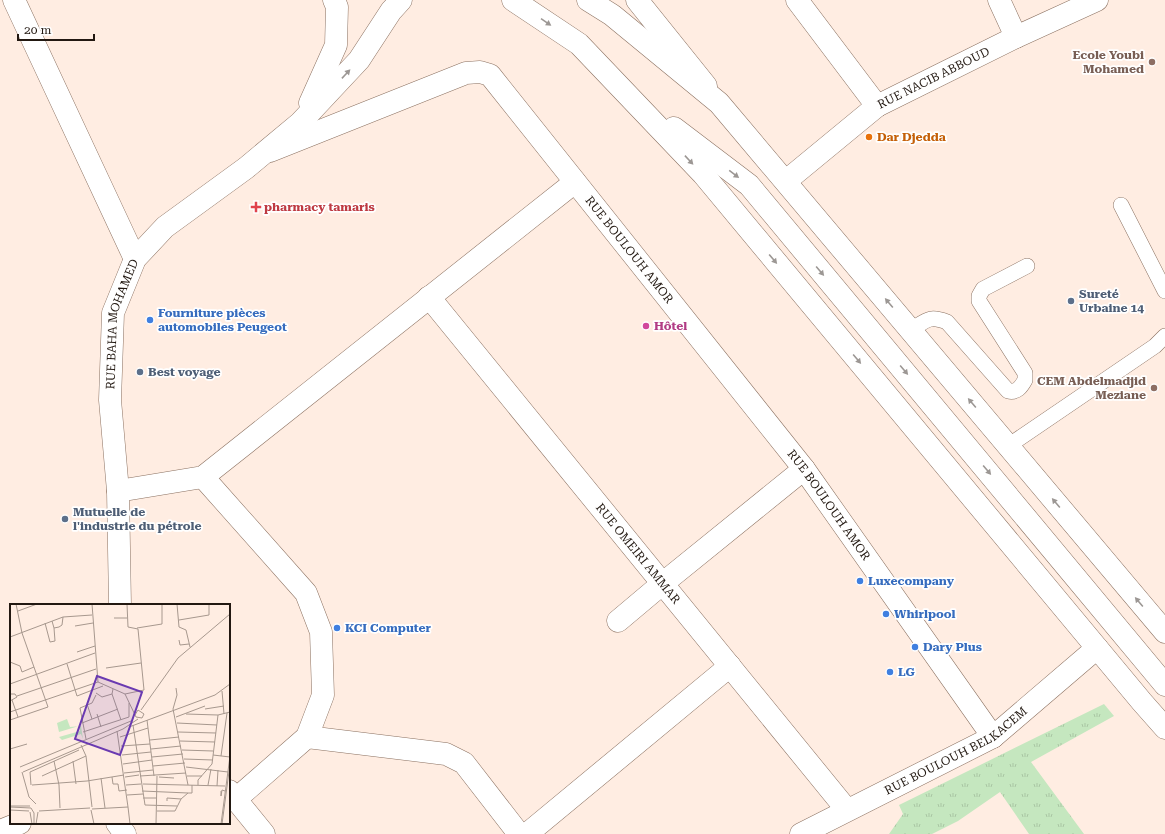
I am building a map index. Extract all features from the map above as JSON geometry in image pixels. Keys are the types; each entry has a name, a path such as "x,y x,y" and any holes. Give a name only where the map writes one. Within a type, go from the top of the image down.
{"street":[{"path":"14,0 135,259"},
{"path":"300,123 336,45 336,7 334,0"},
{"name":"RUE BAHA MOHAMED","path":"120,604 118,491 110,400 113,313 135,259 165,227 246,168 300,123 359,60 391,11 401,0"},
{"path":"514,0 579,44 703,174 1165,728"},
{"path":"588,0 612,15 719,103"},
{"path":"637,0 719,103 1165,632"},
{"path":"797,0 877,106"},
{"path":"999,0 1016,37"},
{"name":"RUE NACIB ABBOUD","path":"786,181 877,106 1016,37 1097,0"},
{"name":"RUE BOULOUH AMOR","path":"264,153 440,82 466,73 480,72 490,75 804,469 993,737"},
{"path":"625,91 749,185 1165,685"},
{"path":"118,491 203,477 575,182"},
{"name":"RUE OMEIRI AMMAR","path":"429,297 847,810"},
{"path":"618,621 804,469"},
{"path":"203,477 306,593 321,632 323,696 307,737 233,795 264,834"},
{"name":"RUE BOULOUH BELKACEM","path":"801,834 993,737 1097,648"},
{"path":"527,834 730,666"},
{"path":"307,737 446,754 464,763 519,834"},
{"path":"0,832 18,824"},
{"path":"118,824 126,834"}],"lane":[{"path":"1121,205 1165,291"},
{"path":"911,330 927,320 936,318 947,322 1008,391 1013,392 1019,389 1026,380 1025,373 979,301 979,296 983,289 1027,266"},
{"path":"1008,446 1155,346 1165,336"}],"green space":[{"path":"1104,704 1114,716 1031,762 1084,834 1029,834 1000,792 958,821 932,834 889,834 903,814 899,805"}],"place":[{"name":"Ecole Youbi Mohamed","path":"1152,62"},
{"name":"Dar Djedda","path":"869,137"},
{"name":"pharmacy tamaris","path":"256,207"},
{"name":"Sureté Urbaine 14","path":"1071,301"},
{"name":"Fourniture pièces automobiles Peugeot","path":"150,320"},
{"name":"Hôtel","path":"646,326"},
{"name":"Best voyage","path":"140,372"},
{"name":"CEM Abdelmadjid Meziane","path":"1154,388"},
{"name":"Mutuelle de l'industrie du pétrole","path":"65,519"},
{"name":"Luxecompany","path":"860,581"},
{"name":"Whirlpool","path":"886,614"},
{"name":"KCI Computer","path":"337,628"},
{"name":"Dary Plus","path":"915,647"},
{"name":"LG","path":"890,672"}]}
